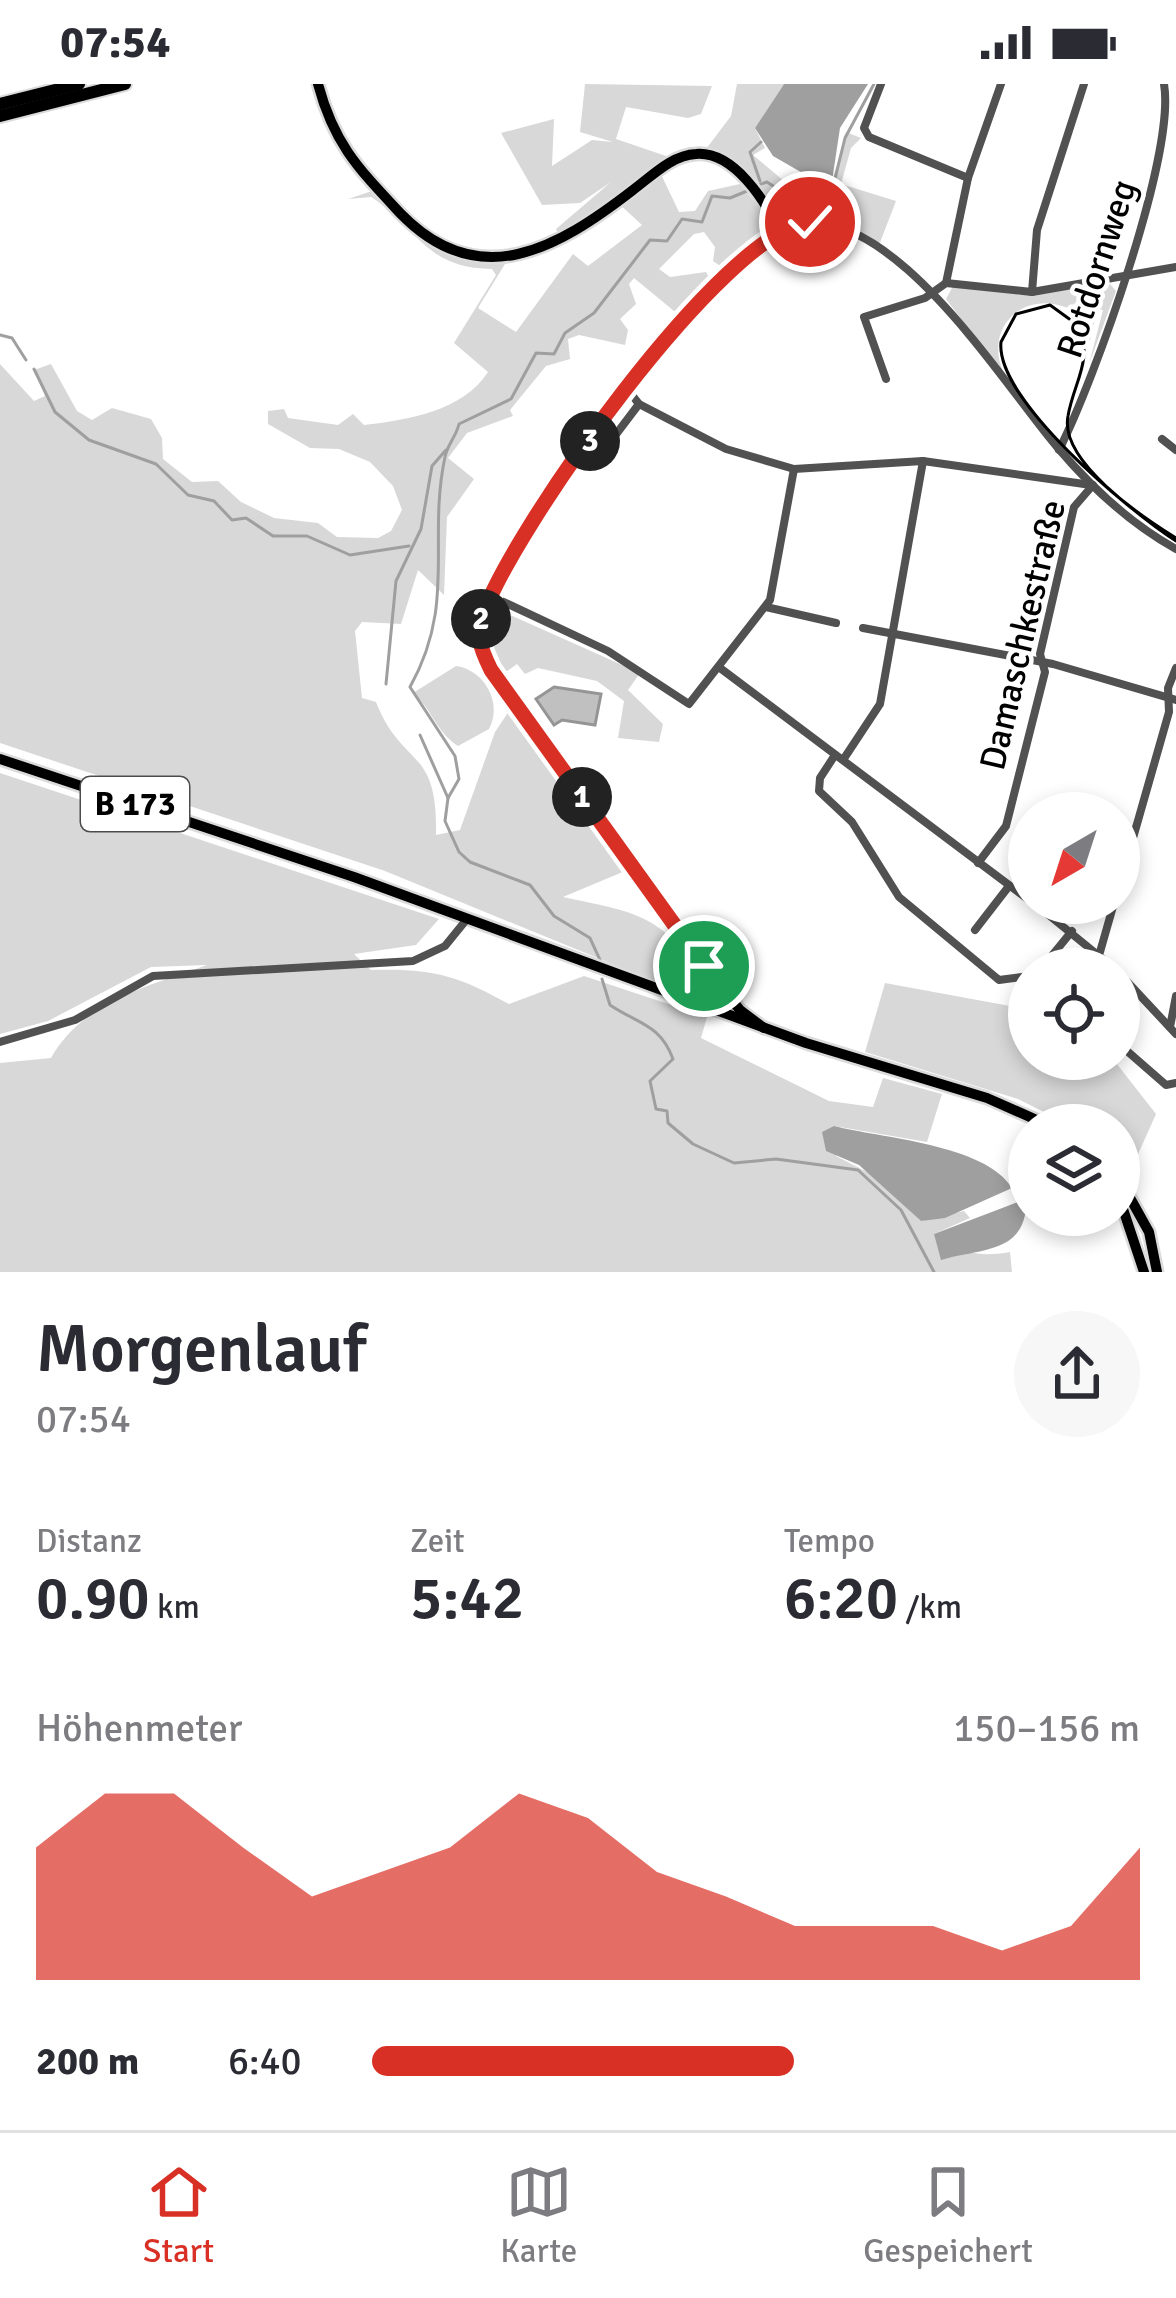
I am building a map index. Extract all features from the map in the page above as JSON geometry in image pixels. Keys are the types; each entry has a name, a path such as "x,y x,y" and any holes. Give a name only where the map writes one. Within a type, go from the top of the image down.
{"highway":[{"path":"0,104 79,84"},
{"path":"0,116 125,84"}],"main road":[{"path":"318,84 335,139 353,163 412,225 444,248 474,259 523,252 562,239 682,156 714,157 743,178 779,230 658,343 491,596 478,637 491,670 718,983 764,1028"},
{"name":"B 173","path":"0,759 467,919 720,1013 1008,1107"},
{"path":"718,983 720,1013"},
{"path":"720,1013 730,998"},
{"path":"1140,1216 1149,1232 1157,1272"},
{"path":"1132,1236 1144,1272"}],"street":[{"path":"881,84 864,128 869,136 968,178"},
{"path":"886,379 864,317 934,293 946,283 968,178 1001,84"},
{"path":"1032,292 1037,230 1084,84"},
{"name":"Rotdornweg","path":"1059,450 1130,277 1164,144 1169,101 1165,84"},
{"name":"Rotdornweg","path":"1169,101 1176,88"},
{"path":"779,230 810,222 841,229 911,272 934,293 1059,450 1093,485 1176,548"},
{"path":"946,283 1032,292 1176,267"},
{"path":"628,390 639,404 726,449 794,469 923,461 1093,485"},
{"path":"588,444 617,433 639,404"},
{"path":"1162,439 1176,450"},
{"path":"923,461 878,710 820,778 820,791 852,822 899,897 999,980 1008,979"},
{"path":"1057,479 1071,462"},
{"path":"491,596 608,651 689,704 766,607 794,469"},
{"name":"Damaschkestraße","path":"978,863 1006,826 1074,507 1093,485"},
{"path":"766,607 836,623"},
{"path":"863,628 1043,663 1172,699"},
{"path":"720,668 1008,885"},
{"path":"1140,814 1169,712 1176,668"},
{"path":"975,930 1008,887"},
{"path":"0,1042 75,1019 153,976 413,961 445,946 467,919"},
{"path":"1062,924 1095,948"},
{"path":"1058,948 1072,931"},
{"path":"1140,995 1173,1030"},
{"path":"1173,1030 1176,996"},
{"path":"1140,1062 1166,1084 1176,1083"}],"shaded area":[{"path":"585,84 712,86 701,114 688,118 626,107 616,139 669,157 658,168 679,212 695,211 708,191 740,184 764,213 766,232 729,272 713,261 715,247 704,232 694,234 659,269 670,277 706,272 714,287 680,316 634,278 629,284 636,304 620,319 628,330 625,345 579,335 568,339 570,359 546,366 510,410 513,416 467,433 448,458 474,479 447,517 444,595 418,570 401,624 362,622 355,631 362,698 376,702 386,724 425,771 435,806 436,835 460,830 495,732 511,708 625,871 563,897 635,915 665,932 714,988 712,999 693,997 385,871 0,743 0,364 34,401 45,396 34,370 51,364 77,411 92,420 112,408 151,419 162,438 163,459 192,482 218,481 241,502 274,518 318,523 337,537 378,538 391,531 402,510 393,486 370,462 339,449 310,448 268,424 268,411 284,409 288,418 338,425 353,414 364,425 449,405 488,372 454,343 496,275 492,269 469,267 436,254 371,197 348,199 372,191 443,252 478,263 508,260 571,241 505,264 478,308 516,332 573,254 588,266 642,225 616,201 560,237 556,229 611,182 580,203 542,205 501,133 554,119 552,166 592,140 613,142 580,132"},
{"path":"737,84 784,84 755,128 765,148 753,155 810,203 825,199 828,211 785,213 722,153 706,149 731,116"},
{"path":"784,84 868,84 840,128 832,181 825,186 773,156 755,128"},
{"path":"846,132 861,138 851,148 841,184 896,201 879,245 909,267 839,223 837,206 828,197"},
{"path":"1110,284 1116,291 1089,364 1103,310 1097,309 1090,341 1068,308 1034,304 1009,319 1002,331 998,346 1007,379 946,299 953,286 1023,295"},
{"path":"501,611 640,673 628,690 663,724 659,742 618,738 624,701 597,681 538,668 525,674 517,664 503,674 488,644 491,616"},
{"path":"456,666 483,681 494,709 489,729 458,746 413,693"},
{"path":"0,773 439,919 416,945 354,954 371,970 443,975 509,1004 584,976 707,1017 701,1038 829,1101 873,1107 883,1078 942,1094 927,1142 834,1126 836,1156 871,1174 921,1221 964,1211 970,1218 934,1234 970,1252 1010,1252 1012,1272 0,1272 0,1063 51,1058 65,1038 99,1009 207,965 151,967 48,1021 0,1034"},
{"path":"885,983 1008,1006 1008,1080 1129,1080 1156,1114 1140,1150 1140,1104 1028,1104 865,1052"},
{"path":"834,1126 956,1152 998,1173 1008,1190 945,1218 921,1221 859,1165 826,1151 822,1132"},
{"path":"1008,1206 1008,1236 1014,1236 999,1246 941,1260 934,1234"}],"building":[{"path":"554,687 601,694 595,725 562,720 554,725 536,699"}],"waterway":[{"path":"755,186 767,182 798,202 828,207 845,138 874,84"},
{"path":"760,181 750,152 761,142"},
{"path":"601,962 590,938 554,916 530,885 470,862 459,852 445,821 448,798 459,779 455,756 410,687 433,627 445,457 459,424 511,399 536,353 554,354 565,333 594,313 650,240 667,241 682,219 702,222 712,196 730,198 747,191"},
{"path":"0,335 12,338 26,360"},
{"path":"34,369 55,412 89,440 156,464 188,495 214,501 232,520 246,518 273,536 307,536 350,555 409,546"},
{"path":"386,684 396,581 421,529 432,466 446,450"},
{"path":"420,735 448,798"},
{"path":"602,979 610,1005 655,1032 668,1047 673,1059 650,1081 656,1109 667,1111 668,1123 693,1144 734,1163 776,1159 858,1170 901,1210 934,1272"}],"tram line":[{"path":"1176,538 1106,486 1076,451 1068,416 1083,361 1079,326 1050,305 1016,314 1001,342 1005,366 1019,393 1098,480 1176,541"}],"route":[{"path":"704,966 491,670 478,637 481,620 508,564 646,357 770,236 796,223 810,222"}]}
